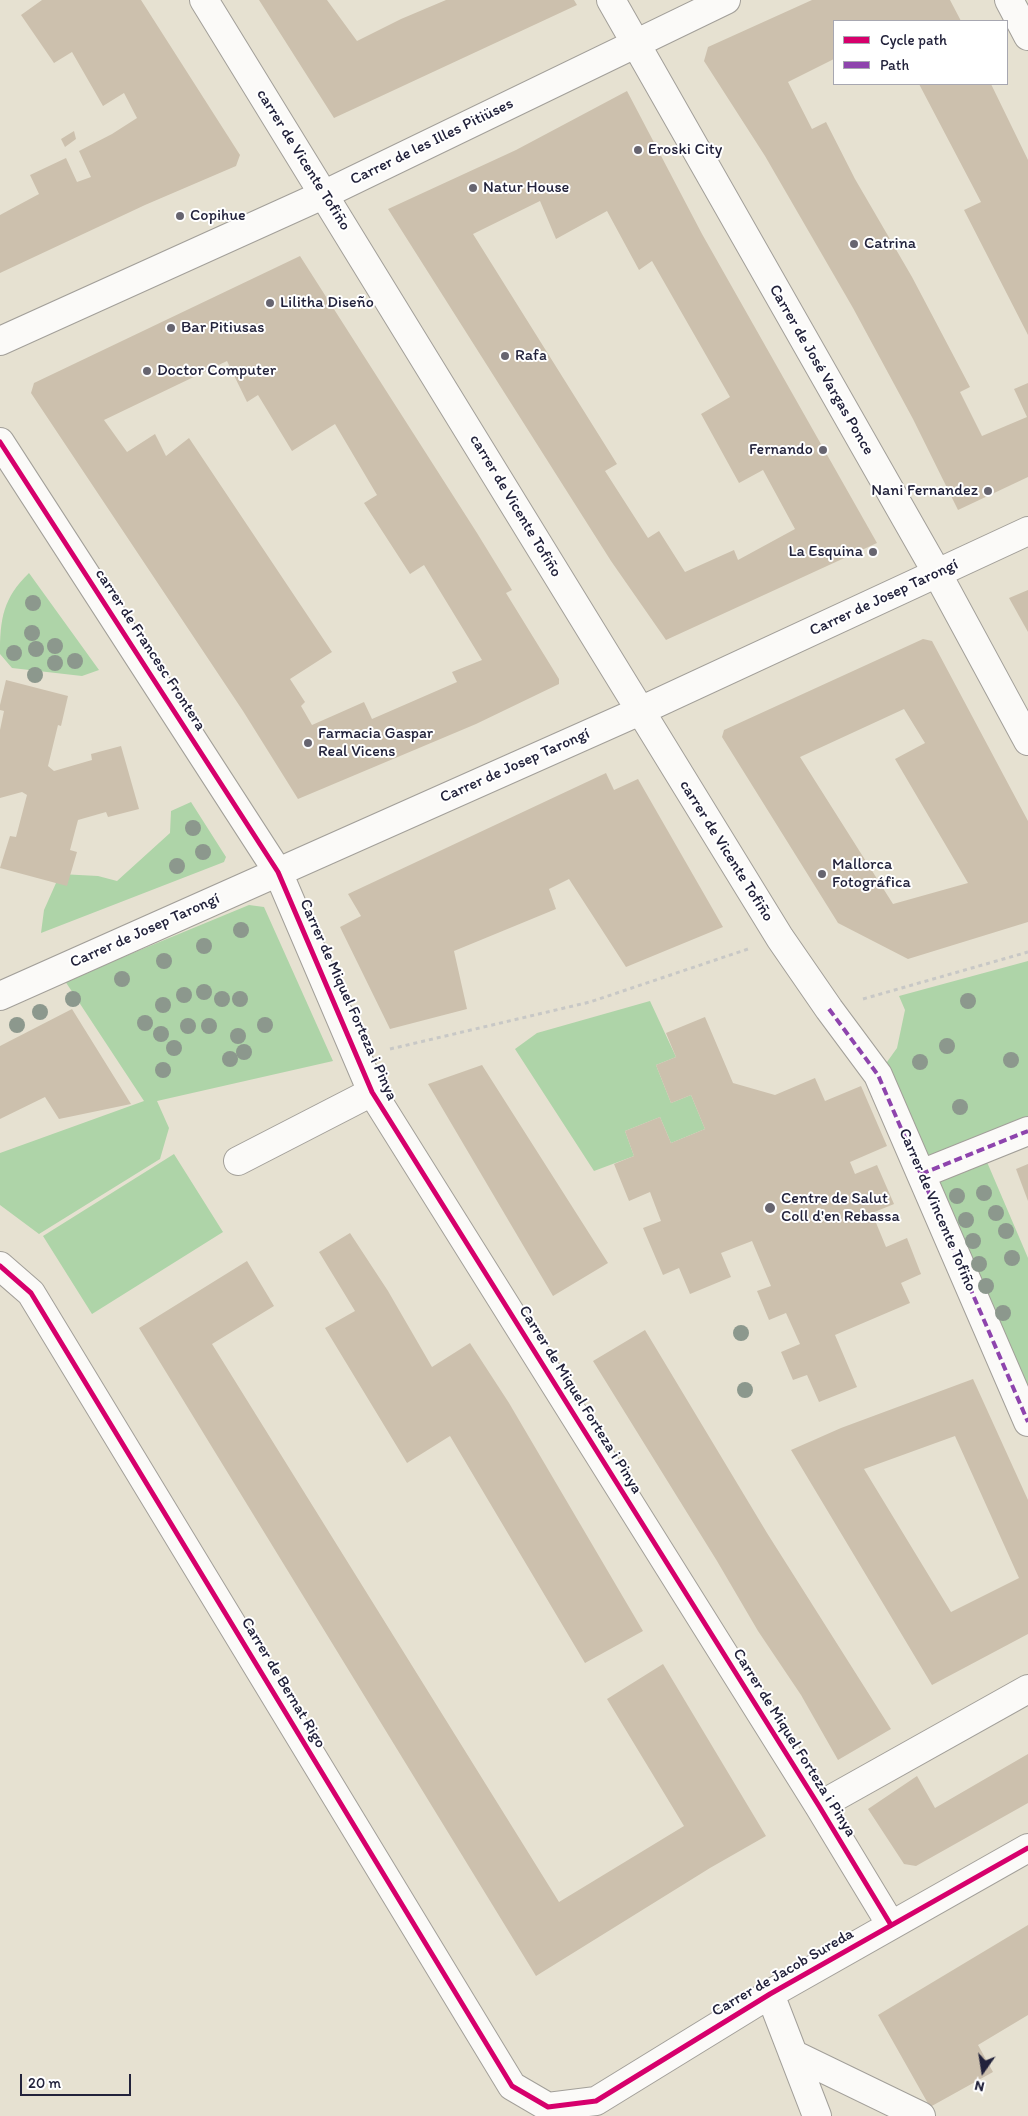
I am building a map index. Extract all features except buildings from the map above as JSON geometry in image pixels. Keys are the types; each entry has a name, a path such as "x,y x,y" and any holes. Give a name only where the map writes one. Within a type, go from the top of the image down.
{"street":[{"name":"carrer de Vicente Tofiño","path":"204,0 325,194 780,938 829,1009"},
{"name":"Carrer de José Vargas Ponce","path":"611,0 937,574 1028,741"},
{"name":"Carrer de les Illes Pitiüses","path":"0,341 325,194 726,0"},
{"path":"1009,0 1028,36"},
{"name":"carrer de Francesc Frontera","path":"0,442 278,872"},
{"name":"Carrer de Josep Tarongí","path":"0,996 640,710 1028,532"},
{"name":"Carrer de Miquel Forteza i Pinya","path":"278,872 372,1092 819,1806 891,1925"},
{"name":"Carrer de Vincente Tofiño","path":"829,1009 878,1075 1028,1422"},
{"path":"238,1161 372,1092"},
{"path":"921,1174 1028,1131"},
{"name":"Carrer de Bernat Rigo","path":"0,1266 31,1293 512,2086 548,2107"},
{"name":"Carrer de Miquel Forteza i Pinya","path":"819,1806 1028,1689"},
{"name":"Carrer de Jacob Sureda","path":"548,2107 596,2101 770,1994 1028,1848"},
{"path":"770,1994 817,2116"},
{"path":"793,2054 921,2116"}],"path":[{"path":"358,1056 590,1002 780,938"},
{"path":"829,1009 1028,952"}],"green space":[{"path":"29,573 99,670 82,676 12,668 0,654 2,620 8,600 20,582"},
{"path":"191,802 226,857 224,862 41,933 44,910 60,874 98,876 117,881 170,833 171,811"},
{"path":"249,905 264,907 333,1061 157,1101 169,1128 160,1159 39,1234 0,1205 0,1153 144,1101 65,981"},
{"path":"1028,961 1028,1123 987,1162 1028,1258 1028,1405 882,1069 897,1048 905,1010 899,996"},
{"path":"650,1001 676,1057 656,1065 671,1103 691,1095 705,1129 671,1143 660,1117 625,1131 634,1156 594,1171 515,1049 537,1033"},
{"path":"174,1154 223,1232 92,1314 43,1236"}],"marked path":[{"path":"829,1009 878,1075 1028,1422"},
{"path":"921,1174 1028,1131"}],"cycle path":[{"path":"0,442 278,872 372,1092 819,1806 891,1925"},
{"path":"0,1266 31,1293 512,2086 548,2107 596,2101 770,1994 1028,1848"}],"place":[{"name":"Eroski City","path":"638,150"},
{"name":"Natur House","path":"473,188"},
{"name":"Copihue","path":"180,216"},
{"name":"Catrina","path":"854,244"},
{"name":"Lilitha Diseño","path":"270,303"},
{"name":"Bar Pitiusas","path":"171,328"},
{"name":"Rafa","path":"505,356"},
{"name":"Doctor Computer","path":"147,371"},
{"name":"Fernando","path":"823,450"},
{"name":"Nani Fernandez","path":"988,491"},
{"name":"La Esquina","path":"873,552"},
{"name":"Farmacia Gaspar Real Vicens","path":"308,743"},
{"name":"Mallorca Fotográfica","path":"822,874"},
{"name":"Centre de Salut Coll d'en Rebassa","path":"770,1208"}]}
